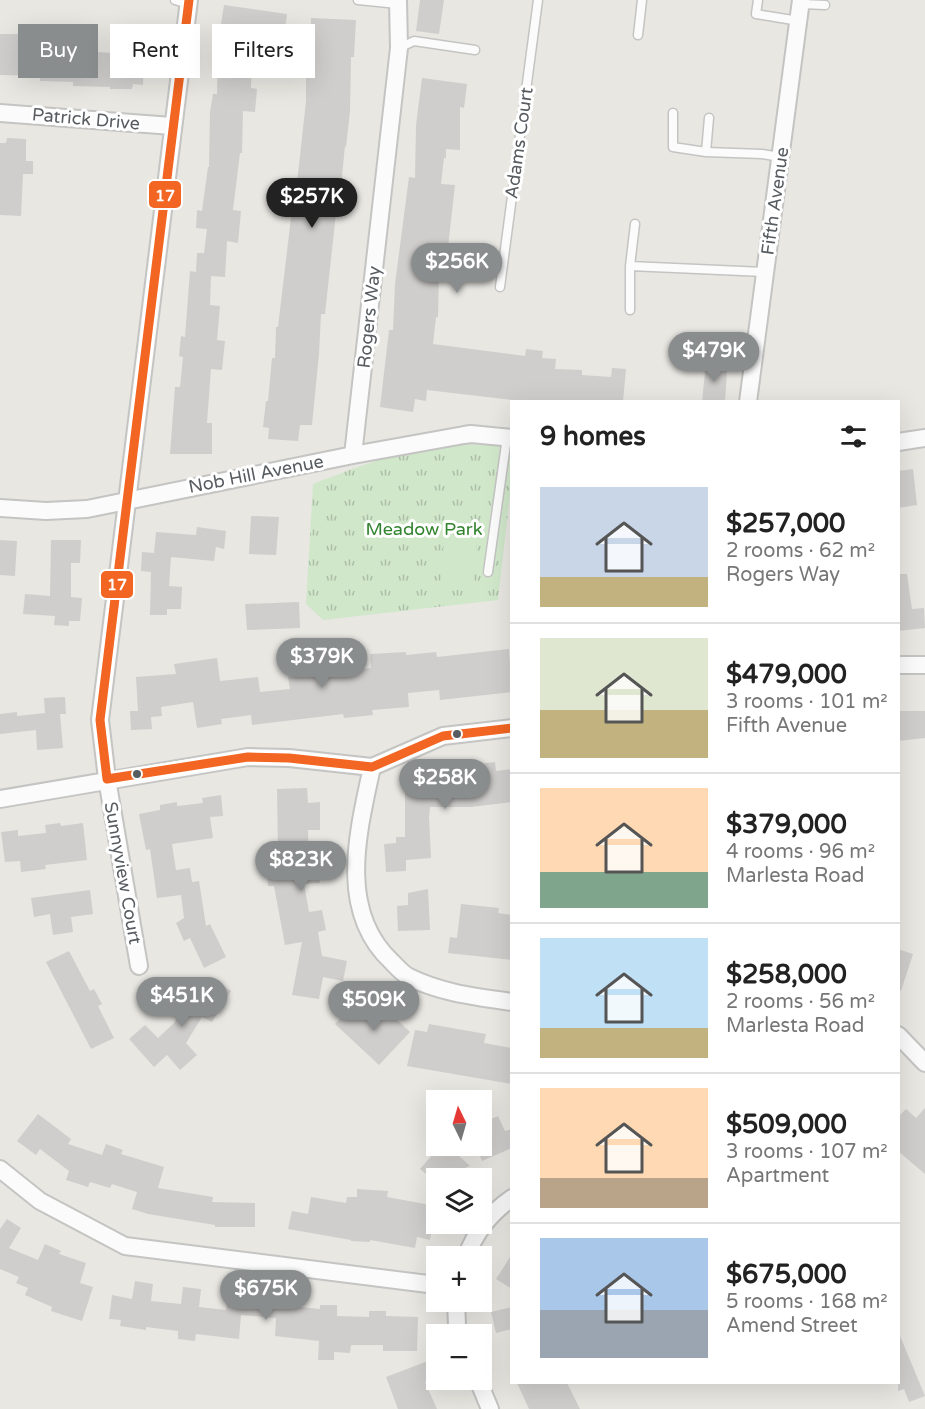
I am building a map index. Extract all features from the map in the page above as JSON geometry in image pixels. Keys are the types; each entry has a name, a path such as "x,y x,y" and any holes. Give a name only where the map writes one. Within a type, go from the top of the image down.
{"street":[{"name":"Sunnyview Court","path":"139,966 107,779 100,720 172,126 184,2"},
{"name":"Rogers Way","path":"353,455 399,48 398,2"},
{"name":"Fifth Avenue","path":"748,400 800,8"},
{"name":"Patrick Drive","path":"0,113 172,126"},
{"name":"Nob Hill Avenue","path":"0,508 46,511 87,509 353,455 471,434 509,438"},
{"path":"900,442 925,438"},
{"path":"900,665 925,665"},
{"path":"0,799 107,779 249,757 289,758 372,767 443,736 510,728"},
{"path":"372,767 361,818 355,867 363,921 378,950 408,976 459,994 510,1002"},
{"path":"900,1037 925,1063"},
{"path":"0,1170 40,1201 125,1246 426,1284"},
{"path":"472,1246 480,1229 492,1214 510,1200"},
{"path":"482,1390 490,1409"}],"lane":[{"path":"358,0 398,2"},
{"name":"Adams Court","path":"500,286 538,0"},
{"path":"638,35 642,0"},
{"path":"758,0 756,14 825,5"},
{"path":"399,48 414,41 474,50"},
{"path":"673,113 673,147 706,152 780,157"},
{"path":"706,152 709,118"},
{"path":"630,310 630,266 635,224"},
{"path":"630,266 765,272"},
{"path":"488,572 509,438"}],"green space":[{"name":"Meadow Park","path":"458,443 510,447 510,495 498,600 323,620 306,604 313,484 366,464 440,445"},
{"path":"444,536 477,538 473,591 441,589"}],"building":[{"path":"420,0 444,0 439,34 416,31"},
{"path":"224,5 287,14 286,24 221,24"},
{"path":"311,18 356,20 354,57 351,57 350,111 325,314 321,314 312,425 300,425 298,441 268,439 269,428 263,427 272,358 275,358 276,327 278,327 293,201 295,201 306,101 306,78 315,78 315,24 311,24"},
{"path":"0,34 18,34 18,75 0,75"},
{"path":"98,52 110,53 110,78 143,78 143,85 133,84 132,89 73,86 73,82 40,81 40,78 98,78"},
{"path":"217,78 251,78 251,88 257,89 255,112 243,111 242,153 240,153 233,210 241,211 238,243 227,241 225,277 211,276 210,305 220,306 217,340 225,341 222,370 211,369 207,423 212,423 212,454 170,454 175,387 180,387 183,357 179,356 181,336 185,337 190,271 196,272 197,253 204,253 207,229 196,228 197,210 202,211 209,167 210,112 213,94 217,94"},
{"path":"422,78 467,84 464,108 460,107 460,150 446,149 446,158 444,158 441,184 455,185 448,247 446,247 442,276 439,275 438,317 436,317 433,344 525,356 526,349 543,351 542,358 556,359 555,369 582,370 582,375 611,377 612,368 626,369 623,400 513,400 427,390 426,401 415,399 413,412 380,407 389,330 393,330 395,284 409,177 415,178 416,125"},
{"path":"7,138 26,139 26,161 33,161 33,174 23,174 21,216 0,215 0,143 6,143"},
{"path":"706,361 721,362 720,370 727,371 725,400 702,400"},
{"path":"913,469 917,505 900,508 900,471"},
{"path":"251,516 279,517 276,555 249,554"},
{"path":"197,527 226,531 224,549 216,547 214,561 171,557 169,586 182,587 181,609 167,609 167,615 150,615 151,572 141,571 142,552 154,553 156,532 196,535"},
{"path":"0,540 17,541 15,576 0,575"},
{"path":"51,540 81,540 80,563 71,563 71,597 82,598 80,621 69,621 69,626 54,625 55,616 23,614 25,594 50,596"},
{"path":"900,574 907,574 912,609 924,608 925,628 900,631"},
{"path":"299,602 300,628 247,630 245,604"},
{"path":"509,649 510,692 440,700 439,690 408,693 409,707 372,710 373,715 344,718 343,714 252,725 251,715 221,719 222,724 197,728 193,702 161,707 162,716 151,717 152,729 131,730 130,711 138,711 136,677 176,674 174,664 217,658 220,681 258,677 260,692 290,689 288,677 371,668 370,654 406,652 406,655 436,652 437,657"},
{"path":"65,697 66,714 60,714 63,748 37,750 36,730 0,734 0,714 17,712 17,716 45,713 44,698"},
{"path":"900,711 925,711 925,738 900,741"},
{"path":"495,762 496,771 510,769 510,802 471,807 430,807 431,858 406,860 406,871 386,872 384,844 396,843 396,837 405,837 405,792 415,792 415,785 462,785 461,779 469,778 468,765"},
{"path":"307,788 308,803 320,802 320,830 308,830 309,863 318,863 320,883 304,884 309,912 322,910 326,930 318,932 322,956 347,961 343,981 323,977 319,999 292,995 302,942 285,945 274,886 268,886 267,874 276,873 277,789"},
{"path":"221,795 223,816 210,817 213,838 172,844 176,870 190,868 192,882 199,881 206,926 210,924 226,957 204,968 190,938 184,941 176,923 184,918 181,895 157,898 150,849 146,850 139,814 160,810 160,805 177,802 177,806 203,803 202,798"},
{"path":"60,823 61,826 83,823 87,860 45,865 46,869 21,872 20,861 5,862 1,832 18,830 18,836 46,833 45,825"},
{"path":"428,889 430,930 398,931 397,906 408,905 408,893"},
{"path":"90,890 93,914 71,917 73,932 53,935 50,914 34,917 31,898"},
{"path":"461,904 499,908 498,913 510,915 510,960 448,953 450,937 457,938"},
{"path":"900,950 913,954 900,991"},
{"path":"69,951 90,991 94,989 102,1004 98,1006 114,1038 91,1049 46,962"},
{"path":"209,978 231,991 212,1022 202,1017 186,1043 197,1055 180,1070 167,1055 154,1067 129,1039 145,1025 158,1038 174,1023 187,1002 193,1006"},
{"path":"369,1006 379,1015 385,1008 410,1032 379,1065 335,1024 350,1008 359,1017"},
{"path":"429,1024 486,1034 484,1043 510,1048 510,1084 407,1066 415,1030 427,1032"},
{"path":"925,1108 925,1174 900,1153 900,1115 906,1109 916,1118"},
{"path":"38,1114 71,1139 68,1144 102,1155 106,1144 123,1150 121,1154 164,1167 158,1188 213,1197 212,1202 255,1203 255,1227 215,1227 215,1225 148,1214 132,1209 137,1192 112,1184 110,1188 90,1182 88,1187 66,1180 69,1171 40,1149 36,1155 17,1141"},
{"path":"498,1116 505,1131 510,1130 510,1149 482,1161 480,1156 492,1156 492,1119"},
{"path":"431,1156 459,1156 470,1166 426,1168 426,1174 420,1169"},
{"path":"357,1189 388,1191 387,1197 426,1204 426,1234 431,1234 430,1240 417,1237 415,1248 370,1240 370,1242 351,1241 288,1229 292,1211 308,1214 311,1197 346,1203 347,1197 357,1197"},
{"path":"7,1219 21,1228 9,1248 38,1260 45,1244 61,1251 59,1254 86,1263 80,1283 93,1287 82,1321 51,1311 52,1307 25,1295 28,1288 16,1283 19,1277 0,1269 0,1229"},
{"path":"510,1257 510,1288 496,1279"},
{"path":"135,1281 153,1284 151,1301 181,1304 183,1287 201,1289 199,1307 226,1310 228,1293 283,1299 282,1305 320,1309 320,1305 337,1305 337,1316 369,1317 369,1311 386,1311 386,1316 418,1317 417,1351 383,1351 383,1345 351,1345 350,1353 334,1352 334,1360 318,1360 319,1341 275,1336 276,1318 241,1315 239,1339 196,1334 195,1341 178,1339 178,1331 120,1326 121,1320 109,1319 112,1295 132,1299"},
{"path":"510,1307 510,1330 496,1333 491,1312"},
{"path":"900,1336 925,1396 909,1402 904,1389 898,1391"},
{"path":"426,1362 426,1390 429,1390 437,1409 398,1409 386,1377"},
{"path":"517,1384 568,1384 580,1409 529,1409"}],"transit line":[{"name":"17","path":"107,779 100,720 189,0"},
{"name":"17","path":"107,779 248,757 289,758 372,767 443,736 510,728"}]}
